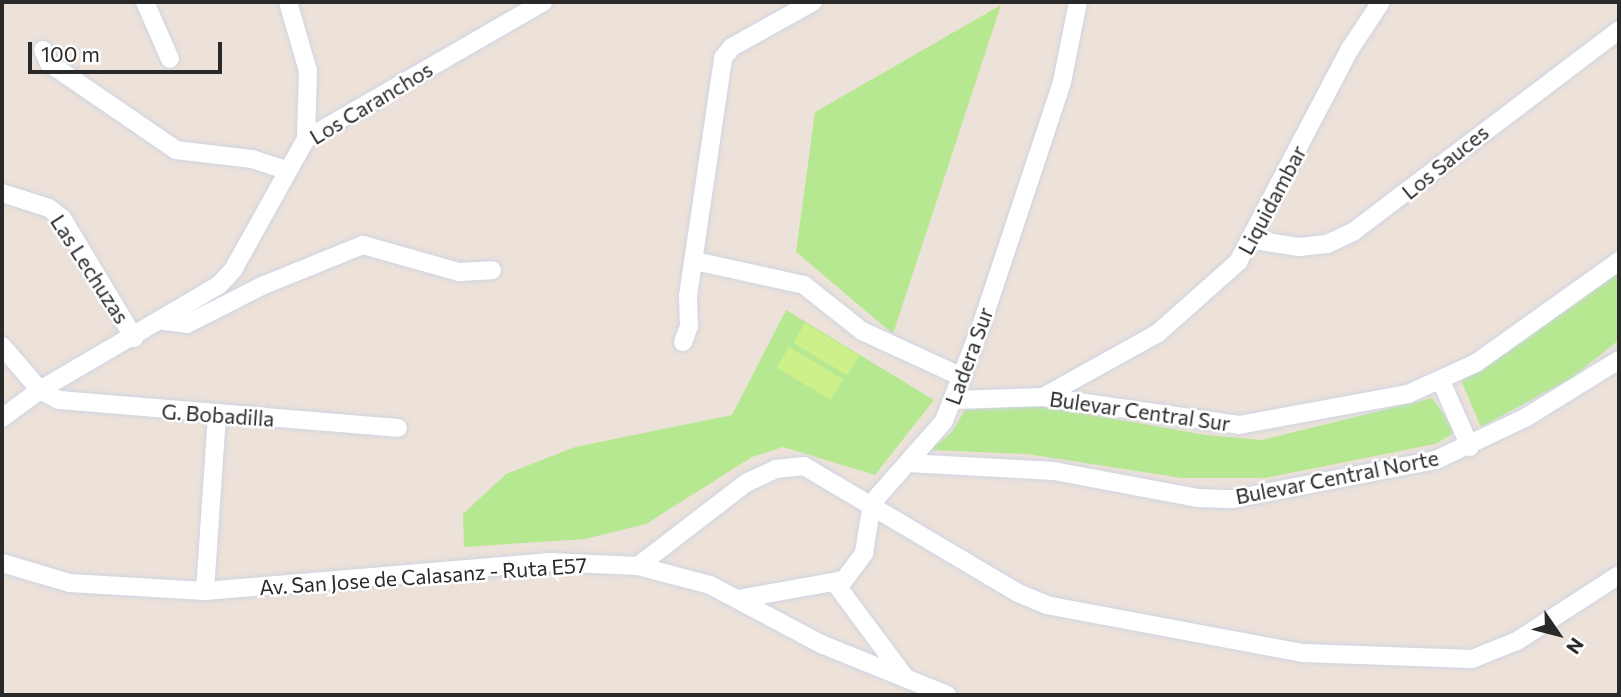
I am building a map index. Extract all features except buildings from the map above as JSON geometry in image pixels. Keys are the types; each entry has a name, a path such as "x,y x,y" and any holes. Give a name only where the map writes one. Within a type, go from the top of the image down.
{"street":[{"path":"145,2 170,59"},
{"path":"288,2 308,71 306,139"},
{"name":"Los Caranchos","path":"2,418 40,390 164,321 227,277 306,139 543,2"},
{"path":"683,342 689,326 688,296 723,58 732,47 813,2"},
{"name":"Ladera Sur","path":"872,503 933,436 954,400 1062,82 1078,2"},
{"name":"Liquidambar","path":"1043,397 1158,333 1213,288 1254,240 1350,49 1381,2"},
{"name":"Los Sauces","path":"1254,240 1299,247 1326,244 1361,228 1619,30"},
{"path":"43,50 49,63 176,150 252,159 286,170"},
{"name":"Las Lechuzas","path":"2,194 56,212 134,338"},
{"path":"164,321 187,324 264,285 363,245 459,272 492,270"},
{"path":"695,261 804,285 862,331 962,377"},
{"name":"Bulevar Central Sur","path":"954,400 1043,397 1239,425 1408,394 1441,381 1523,332 1619,261"},
{"path":"2,346 40,390"},
{"name":"Bulevar Central Norte","path":"908,463 1065,472 1218,500 1410,466 1470,447 1619,360"},
{"path":"1441,381 1470,447"},
{"name":"G. Bobadilla","path":"40,390 72,402 218,416 398,428"},
{"path":"205,591 218,416"},
{"path":"638,566 746,483 776,469 804,466 817,470 1016,592 1046,605 1303,653 1472,659 1517,641 1619,575"},
{"path":"738,599 844,580 864,553 872,503"},
{"name":"Av. San Jose de Calasanz - Ruta E57","path":"2,563 70,583 205,591 550,562 638,566 676,574 738,599 821,645 947,695"},
{"path":"835,583 906,678"}],"green space":[{"path":"1001,5 893,334 796,252 815,112"},
{"path":"1619,269 1619,340 1570,379 1481,427 1460,378 1525,340"},
{"path":"786,310 934,400 875,475 783,447 752,457 646,524 585,539 464,547 463,514 506,474 575,447 732,415"},
{"path":"805,323 859,355 847,375 793,343"},
{"path":"789,347 843,379 831,400 777,368"},
{"path":"1432,398 1456,432 1435,444 1265,478 1182,478 1027,454 930,450 952,432 965,410 1036,405 1206,435 1262,440"}]}
